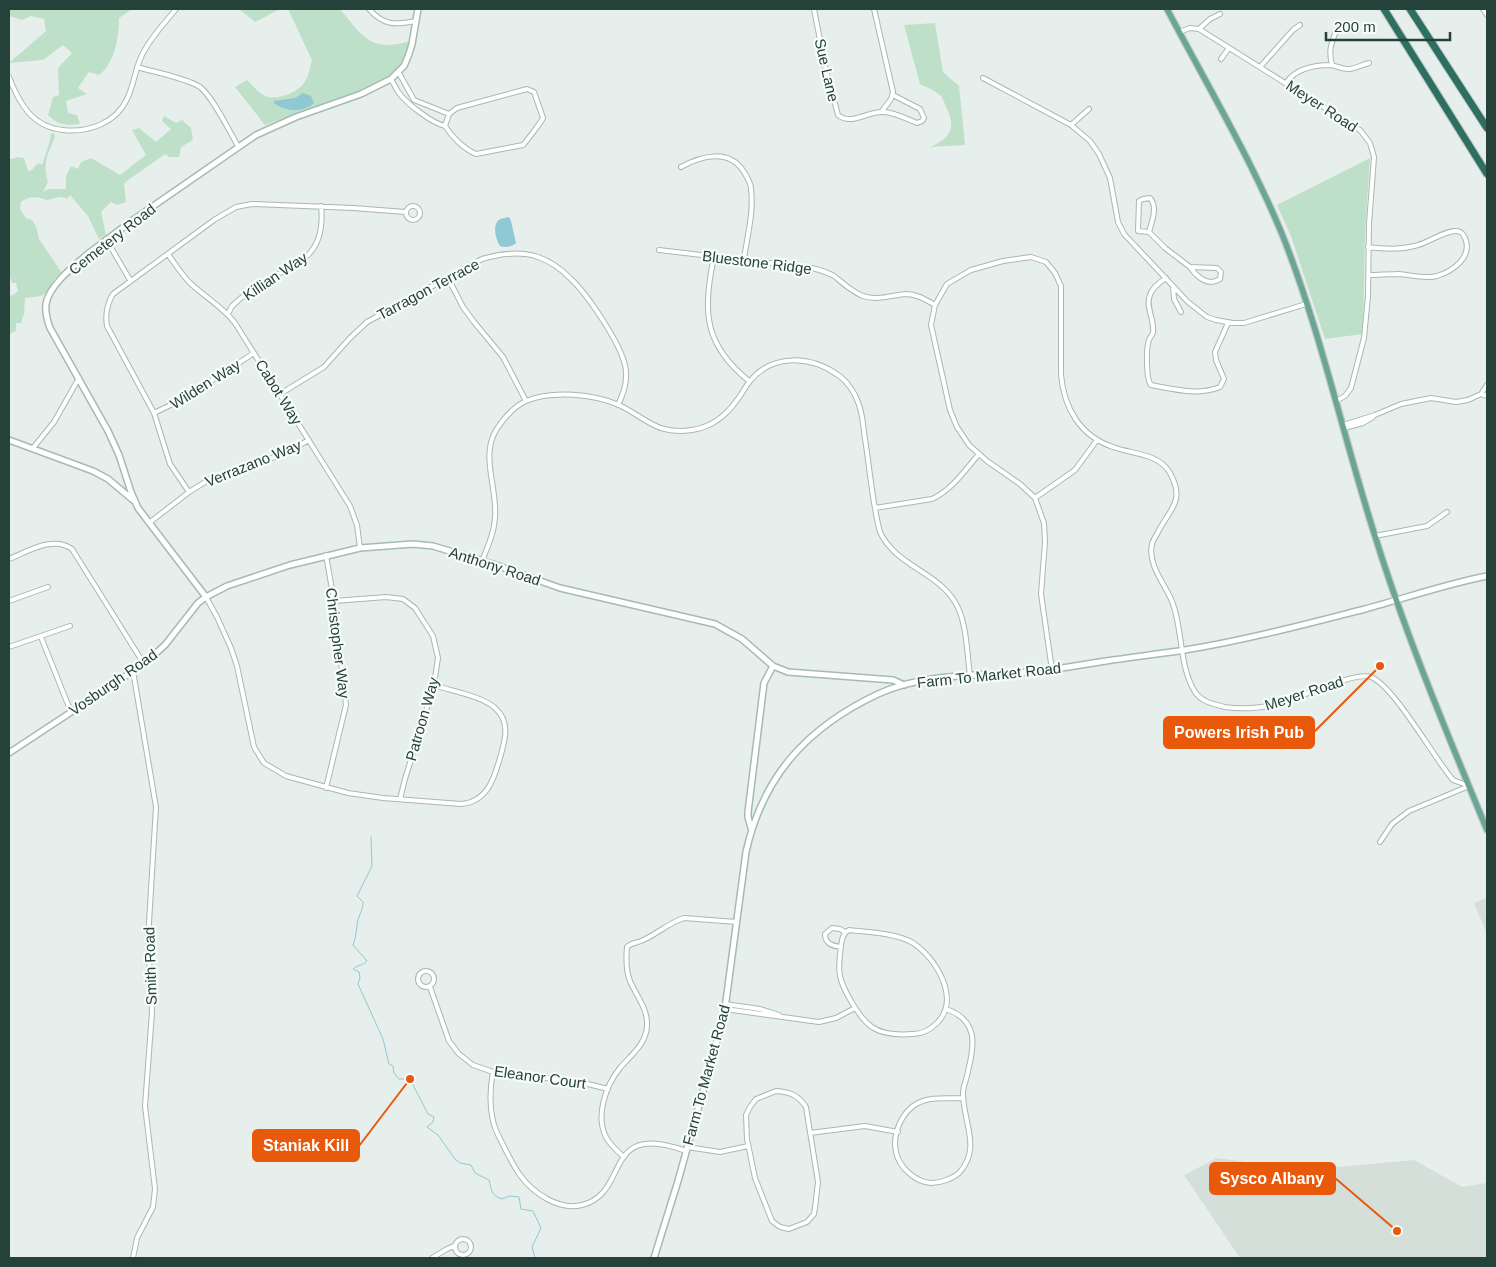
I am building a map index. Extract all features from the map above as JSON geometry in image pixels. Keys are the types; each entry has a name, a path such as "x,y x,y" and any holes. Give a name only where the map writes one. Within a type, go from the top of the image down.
{"highway":[{"path":"1410,9 1487,128"},
{"path":"1385,11 1487,174"}],"main road":[{"path":"1167,9 1269,204 1282,237 1306,304 1375,536 1396,599 1429,690 1487,830"}],"street":[{"path":"9,77 24,109 45,126 56,129 83,130 103,124 118,111 128,98 137,66 152,39 176,9"},
{"path":"369,9 380,20 389,23 400,24 416,21"},
{"name":"Cemetery Road","path":"206,597 134,501 119,455 98,412 50,328 46,316 46,303 50,294 69,269 106,239 238,146 273,126 361,94 399,73 409,54 418,9"},
{"name":"Sue Lane","path":"814,9 838,115 850,120 882,111"},
{"path":"874,9 893,95 882,111 917,123 922,121 924,118 920,109 893,95"},
{"path":"1483,9 1487,15"},
{"path":"1179,32 1190,28 1199,29 1220,14"},
{"path":"1260,67 1288,35 1300,25"},
{"name":"Meyer Road","path":"1199,29 1360,130 1370,143 1374,157 1364,338 1350,391 1336,401"},
{"path":"1332,65 1330,48 1335,34"},
{"path":"1220,59 1229,48"},
{"path":"1286,83 1302,69 1332,65 1349,69 1368,63"},
{"path":"137,66 200,88 208,96 238,146"},
{"path":"399,73 414,100 449,114"},
{"path":"983,78 1071,124 1090,141 1110,178 1118,222 1124,234 1188,302 1207,316 1228,323 1244,323 1306,304"},
{"path":"391,79 400,95 406,101 435,122 445,126 455,138 476,154 483,154 526,143 544,118 534,92 526,89 457,108 449,114 445,126"},
{"path":"1071,124 1089,109"},
{"path":"681,167 704,157 714,156 727,158 741,167 751,188 751,210 744,260"},
{"path":"1149,232 1154,207 1150,198 1146,198 1139,201 1138,231 1149,232 1165,248 1190,267 1196,275 1208,282 1220,279 1221,272 1217,268 1190,267"},
{"path":"189,492 170,464 154,413 107,326 106,317 110,298 115,291 227,211 244,205 321,206 406,212"},
{"name":"Killian Way","path":"228,314 232,306 241,298 313,250 320,236 322,224 321,206"},
{"path":"410,206 415,206 419,208 421,216 416,220 412,220 406,216 406,212 410,206"},
{"path":"1368,247 1390,249 1410,247 1426,243 1452,231 1463,234 1467,247 1467,253 1462,262 1435,276 1368,275"},
{"path":"106,239 130,280"},
{"name":"Bluestone Ridge","path":"659,250 824,271 864,296 884,297 908,294 935,305"},
{"name":"Cabot Way","path":"168,254 191,284 215,301 228,314 254,353 354,514 360,548"},
{"name":"Tarragon Terrace","path":"280,394 324,367 367,322 466,267 496,255 519,254 536,256 557,267 578,286 602,320 624,359 626,382 618,405"},
{"path":"714,257 708,304 711,334 724,357 749,382"},
{"path":"1052,670 1041,594 1045,542 1044,523 1035,498 1020,484 969,445 957,427 950,410 931,325 935,305 947,284 971,270 1022,257 1038,258 1046,262 1055,272 1061,286 1060,375 1062,388 1073,416 1079,425 1097,440 1155,460 1168,470 1175,483 1178,491 1175,504 1152,544 1152,552 1158,576 1173,605 1182,650"},
{"path":"448,278 468,315 503,357 526,401"},
{"path":"1166,278 1151,292 1148,304 1153,330 1149,341 1148,368 1148,380 1151,385 1195,391 1210,391 1220,387 1224,379 1216,360 1215,352 1228,323"},
{"path":"1173,286 1174,299 1182,312"},
{"name":"Wilden Way","path":"154,413 183,399 254,353"},
{"path":"482,561 493,533 496,516 489,460 492,435 511,412 526,401 550,395 592,398 618,405 647,423 659,428 673,431 694,430 714,423 725,416 749,382 764,369 773,365 799,360 824,366 841,377 854,393 861,412 880,532 888,546 945,588 955,601 962,619 970,676"},
{"path":"33,448 54,422 79,378"},
{"path":"1343,427 1363,423 1375,415 1401,404 1431,398 1456,402 1468,400 1481,394 1487,385"},
{"path":"1481,394 1487,396"},
{"path":"9,440 93,471 108,479 134,501"},
{"name":"Verrazano Way","path":"149,523 189,492 210,479 281,455 309,440"},
{"path":"1035,498 1076,470 1097,440"},
{"path":"875,508 932,499 938,496 948,490 979,454"},
{"path":"1375,536 1427,526 1448,512"},
{"path":"9,559 50,544 62,544 72,549 144,664"},
{"name":"Anthony Road","path":"206,597 227,586 252,577 326,555 360,548 413,544 450,550 560,588 715,624 742,639 773,666 788,672 892,680 904,685"},
{"name":"Christopher Way","path":"326,555 334,601 346,705 326,788"},
{"name":"Farm To Market Road","path":"654,1258 725,1006 746,852 752,828 776,779 788,762 808,739 832,719 880,693 904,685 970,676 1052,670 1182,650 1273,632 1487,576"},
{"path":"9,601 48,588"},
{"path":"206,597 231,648 237,666 254,747 264,763 278,773 348,793 400,800 466,804 480,797 493,782 506,734 505,726 499,713 488,703 434,685"},
{"name":"Vosburgh Road","path":"9,753 144,664 165,645 198,603 206,597"},
{"name":"Patroon Way","path":"334,601 386,597 407,601 433,636 438,658 434,685 400,800"},
{"path":"9,647 70,626"},
{"path":"41,637 71,712"},
{"name":"Meyer Road","path":"1182,650 1189,680 1198,695 1204,701 1233,708 1263,707 1281,703 1351,678 1369,676 1378,681 1394,698 1453,780 1469,786"},
{"path":"752,828 748,817 764,683 773,666"},
{"name":"Smith Road","path":"133,671 156,807 148,939 152,1012 145,1106 155,1188 153,1206 137,1238 133,1258"},
{"path":"1380,842 1392,824 1410,811 1469,786"},
{"path":"624,1157 610,1144 604,1130 603,1109 608,1089 619,1070 642,1043 647,1026 645,1011 628,975 628,946 646,939 684,918 737,922"},
{"path":"841,947 830,944 826,940 825,934 832,928 845,932 849,930 899,937 912,942 932,962 945,984 947,993 946,1008 936,1024 924,1032 910,1035 891,1034 874,1028 856,1008 840,978 841,947 845,932"},
{"name":"Eleanor Court","path":"422,971 429,971 434,975 434,981 430,987 424,987 419,983 418,977 422,971"},
{"name":"Eleanor Court","path":"430,987 446,1036 454,1049 473,1065 493,1072 580,1082 608,1089"},
{"path":"725,1006 820,1022 836,1018 856,1008"},
{"path":"946,1008 961,1016 973,1036 974,1046 963,1091 972,1148 970,1158 956,1176 931,1183 918,1180 907,1171 896,1151 898,1132 903,1116 917,1103 924,1100 963,1098"},
{"path":"493,1072 490,1099 495,1127 520,1175 529,1185 557,1203 571,1206 584,1205 590,1202 605,1189 629,1151 639,1145 651,1142 686,1149 720,1152 748,1146"},
{"path":"776,1091 793,1094 800,1099 806,1107 818,1182 814,1214 807,1222 789,1229 780,1227 772,1221 755,1178 748,1146 746,1115 756,1098 776,1091"},
{"path":"810,1132 865,1126 898,1132"},
{"path":"432,1258 454,1246 456,1241 463,1238 468,1240 471,1245 468,1253 463,1255 458,1254 454,1246"}],"shaded area":[{"path":"1487,898 1487,934 1474,903"},
{"path":"1217,1158 1306,1170 1414,1160 1462,1187 1487,1183 1487,1258 1240,1258 1184,1175"}],"green space":[{"path":"9,9 132,9 119,18 115,49 109,64 99,75 89,72 78,88 87,94 66,101 68,113 77,115 80,124 62,124 48,115 53,97 59,95 58,68 72,53 63,45 43,60 9,63 46,31 44,19 31,16 22,20 9,16"},
{"path":"239,9 280,9 255,22"},
{"path":"288,9 340,9 362,35 377,44 397,44 410,41 404,59 399,67 387,78 352,94 265,125 235,87 247,80 265,96 280,97 291,93 304,83 312,60"},
{"path":"935,23 943,72 959,86 965,145 930,147 947,136 950,132 951,121 941,96 920,84 904,25"},
{"path":"164,116 176,123 182,120 191,128 193,140 181,147 179,157 169,157 165,154 124,183 126,202 117,205 111,202 101,212 106,235 99,239 88,216 70,195 67,199 59,197 46,200 33,197 21,202 20,209 26,218 32,220 36,226 39,239 62,273 56,277 46,293 36,297 25,298 24,314 21,323 16,323 16,331 9,334 9,296 18,291 16,283 12,283 9,274 9,158 24,158 28,171 32,170 38,163 42,165 51,134 54,133 55,137 46,164 48,182 43,192 48,189 66,189 66,176 71,166 78,169 81,162 91,158 120,175 146,155 132,130 139,128 156,142 171,129 162,121"},
{"path":"1370,158 1365,233 1363,334 1325,339 1291,236 1277,205"}],"water":[{"path":"303,93 311,96 314,103 299,110 289,110 274,103 274,101 295,98"},
{"path":"509,217 516,243 508,247 502,247 496,237 496,225 502,218"}],"waterway":[{"path":"371,837 372,866 357,896 363,904 353,945 367,961 353,969 359,972 358,984 383,1039 389,1064 393,1066 394,1073 399,1079 410,1079 428,1114 434,1117 433,1122 427,1127 438,1135 455,1159 460,1163 471,1165 475,1173 489,1180 495,1196 502,1199 510,1196 519,1197 521,1209 533,1211 541,1228 532,1247 535,1258"}],"place":[{"name":"Powers Irish Pub","path":"1380,666"},
{"name":"Staniak Kill","path":"410,1079"},
{"name":"Sysco Albany","path":"1397,1231"}]}
